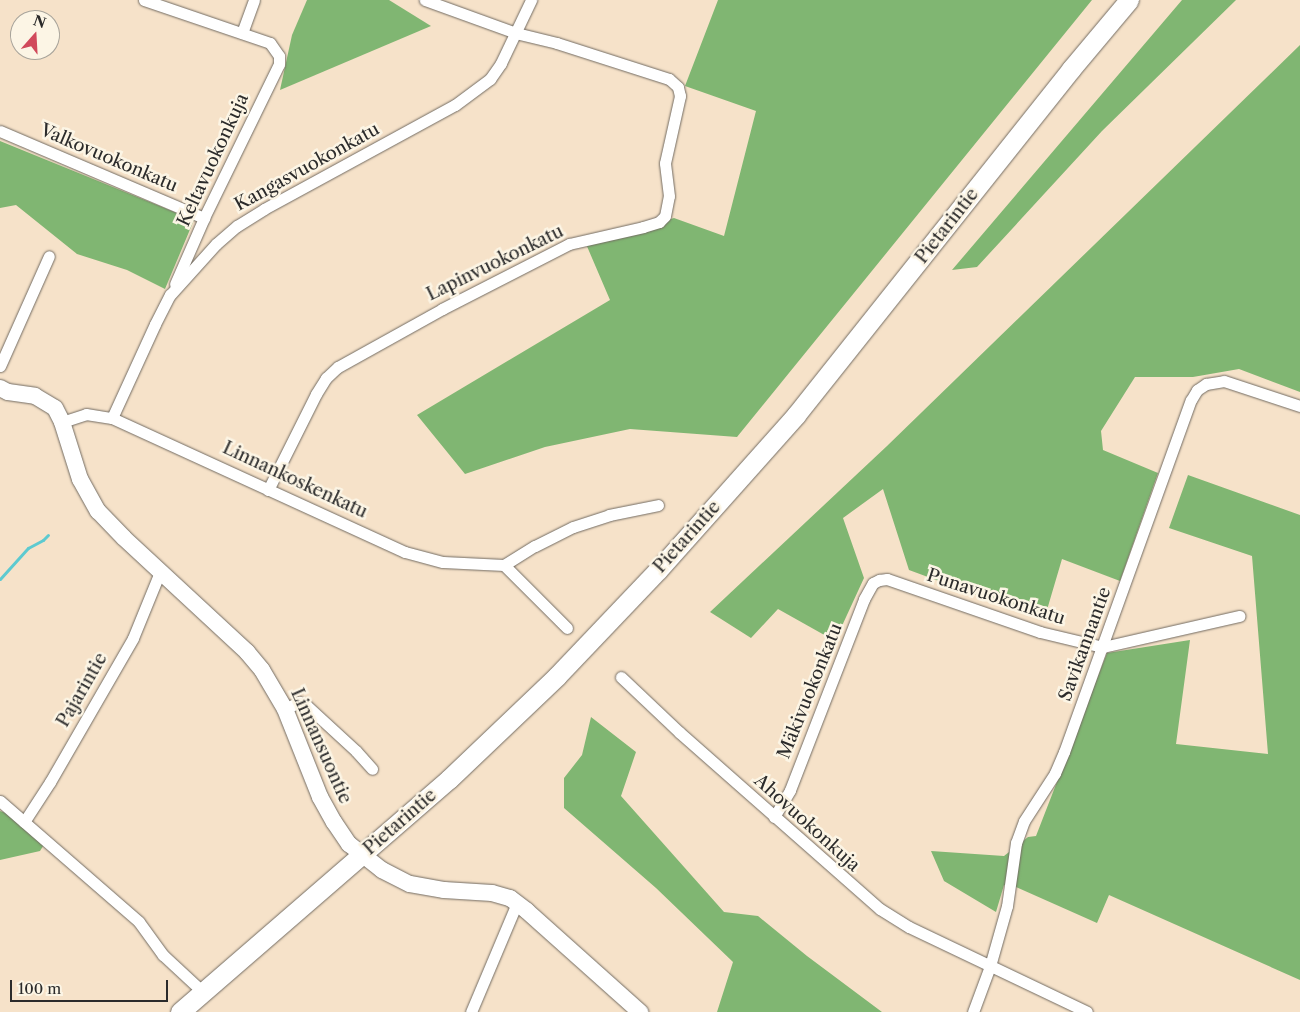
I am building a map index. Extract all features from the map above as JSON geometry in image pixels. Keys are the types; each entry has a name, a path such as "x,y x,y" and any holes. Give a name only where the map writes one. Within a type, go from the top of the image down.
{"main road":[{"name":"Pietarintie","path":"180,1012 362,855 504,728 557,676 706,516 825,379 1071,69 1129,0"}],"street":[{"path":"144,0 242,33 254,0"},
{"path":"424,0 516,33"},
{"name":"Kangasvuokonkatu","path":"112,418 170,295 198,262 237,226 455,105 490,79 501,63 531,0"},
{"name":"Keltavuokonkuja","path":"170,295 204,218 279,64 280,56 270,43 242,33"},
{"name":"Lapinvuokonkatu","path":"268,490 316,394 326,378 338,367 442,309 569,244 643,227 659,222 665,216 669,196 665,164 680,96 678,87 670,79 621,62 516,33"},
{"name":"Valkovuokonkatu","path":"0,131 204,218"},
{"path":"0,366 49,256"},
{"name":"Savikannantie","path":"973,1012 990,966 1007,906 1016,843 1024,821 1058,766 1103,648 1179,431 1197,390 1206,384 1224,381 1300,406"},
{"path":"0,388 8,392 35,396 46,401 55,408 62,422"},
{"name":"Linnankoskenkatu","path":"62,422 86,414 112,418 378,541 424,558 466,565 504,565"},
{"name":"Linnansuontie","path":"62,422 80,478 98,510 160,572 247,652 274,688 285,709 320,797 349,844 395,878 410,884 444,890 502,895 517,904 640,1012"},
{"path":"567,628 504,565 535,546 573,527 609,515 658,505"},
{"name":"Pajarintie","path":"24,822 50,782 133,638 160,572"},
{"name":"Punavuokonkatu","path":"879,580 888,579 1040,632 1103,648"},
{"name":"Mäkivuokonkatu","path":"774,817 790,790 866,594 873,583 879,580"},
{"path":"1103,648 1240,616"},
{"name":"Ahovuokonkuja","path":"621,677 774,817 880,909 909,927 1087,1012"},
{"path":"285,709 299,702 306,705 356,750 372,769"},
{"path":"0,801 139,922 163,954 203,992"},
{"path":"471,1012 517,904"}],"green space":[{"path":"307,0 389,0 431,26 280,90 292,35"},
{"path":"718,0 1092,0 737,437 630,429 545,447 465,474 417,415 610,300 586,244 674,218 724,236 756,111 685,86"},
{"path":"1182,0 1236,0 1102,131 977,267 952,270"},
{"path":"1300,45 1300,392 1239,369 1193,377 1135,377 1101,431 1103,450 1158,473 1120,581 1062,559 1044,620 909,570 883,489 843,518 864,578 835,641 778,609 751,638 710,612 887,446"},
{"path":"0,141 194,220 165,289 127,270 77,254 16,205 0,208"},
{"path":"1188,475 1300,515 1300,980 1109,895 1097,923 1016,887 1004,885 996,912 944,881 931,851 1004,856 1028,837 1036,836 1107,653 1190,640 1176,744 1268,754 1252,556 1169,528"},
{"path":"591,717 636,752 621,796 724,912 758,916 807,956 882,1012 717,1012 733,962 656,888 564,808 564,778 582,755"},
{"path":"0,811 9,814 45,843 40,851 0,860"}],"waterway":[{"path":"0,579 28,548 48,535"}]}
